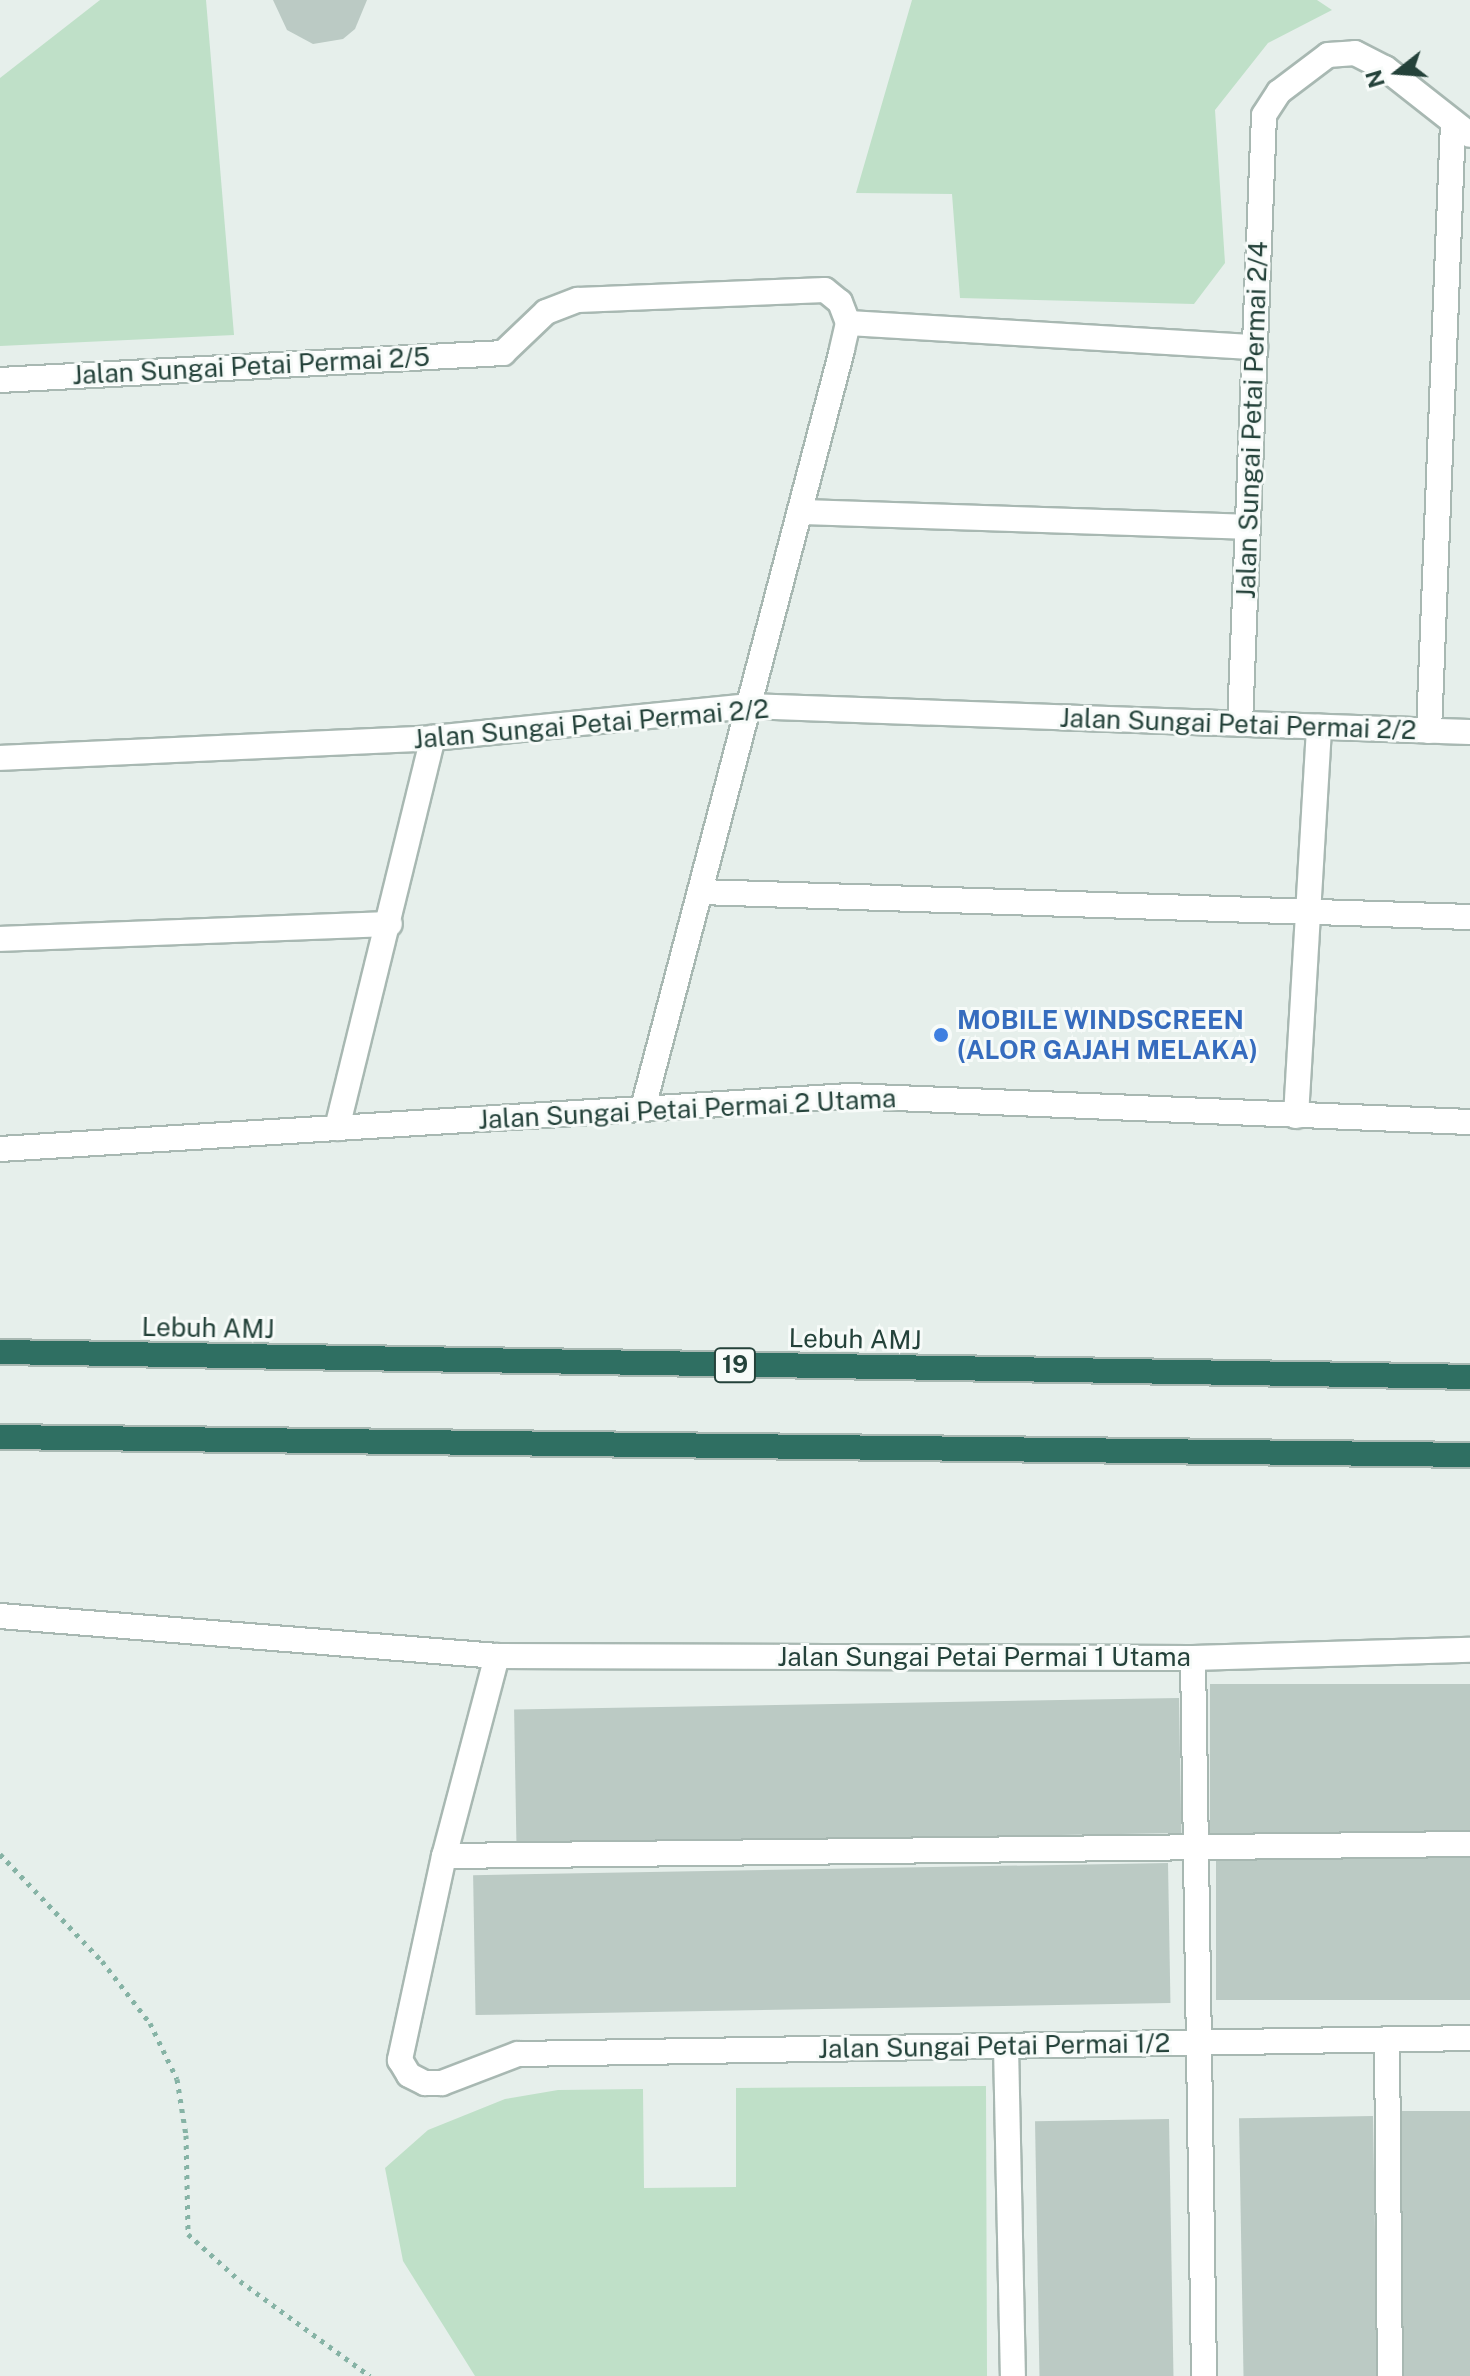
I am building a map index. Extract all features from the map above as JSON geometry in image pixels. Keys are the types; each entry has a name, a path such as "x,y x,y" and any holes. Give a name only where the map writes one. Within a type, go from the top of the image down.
{"highway":[{"name":"Lebuh AMJ","path":"0,1352 1470,1377"},
{"path":"0,1437 1470,1455"}],"street":[{"name":"Jalan Sungai Petai Permai 2/4","path":"1240,724 1264,115 1279,92 1328,55 1355,53 1385,68 1461,128"},
{"path":"1429,731 1461,128"},
{"name":"Jalan Sungai Petai Permai 2/5","path":"0,380 503,353 546,312 578,300 825,290 840,302 848,323"},
{"path":"643,1108 848,323 1255,347"},
{"path":"800,512 1248,527"},
{"name":"Jalan Sungai Petai Permai 2/2","path":"0,758 433,738 747,706 1470,732"},
{"path":"1296,1116 1319,727"},
{"path":"337,1128 390,924 433,738"},
{"path":"700,892 1470,917"},
{"path":"0,939 390,924"},
{"name":"Jalan Sungai Petai Permai 2 Utama","path":"0,1149 849,1096 1470,1122"},
{"name":"Jalan Sungai Petai Permai 1 Utama","path":"0,1616 497,1656 1193,1658 1470,1650"},
{"name":"Jalan Sungai Petai Permai 1/2","path":"497,1656 444,1856 400,2060 409,2075 425,2083 442,2083 518,2054 1470,2038"},
{"path":"1193,1658 1204,2376"},
{"path":"444,1856 1470,1844"},
{"path":"1387,2039 1390,2376"},
{"path":"1006,2046 1013,2376"}],"path":[{"path":"0,1854 102,1961 150,2023 177,2079 182,2107 188,2234 240,2281 370,2376"}],"green space":[{"path":"100,0 206,0 234,335 0,346 0,78"},
{"path":"912,0 1317,0 1332,10 1268,43 1215,110 1225,263 1194,304 960,298 952,194 856,193"},
{"path":"986,2086 987,2376 475,2376 403,2261 385,2168 428,2130 505,2099 558,2090 643,2089 644,2188 736,2187 736,2088"}],"building":[{"path":"273,0 367,0 355,29 343,39 313,44 287,30"},
{"path":"1210,1684 1470,1684 1470,1835 1210,1835"},
{"path":"1179,1698 1181,1833 516,1845 514,1710"},
{"path":"1216,1857 1470,1857 1470,2000 1216,2000"},
{"path":"1168,1863 1170,2003 476,2015 473,1875"},
{"path":"1401,2111 1470,2111 1470,2376 1401,2376"},
{"path":"1373,2116 1378,2376 1244,2376 1239,2118"},
{"path":"1169,2119 1173,2376 1039,2376 1035,2121"}],"place":[{"name":"MOBILE WINDSCREEN (ALOR GAJAH MELAKA)","path":"941,1035"}]}
